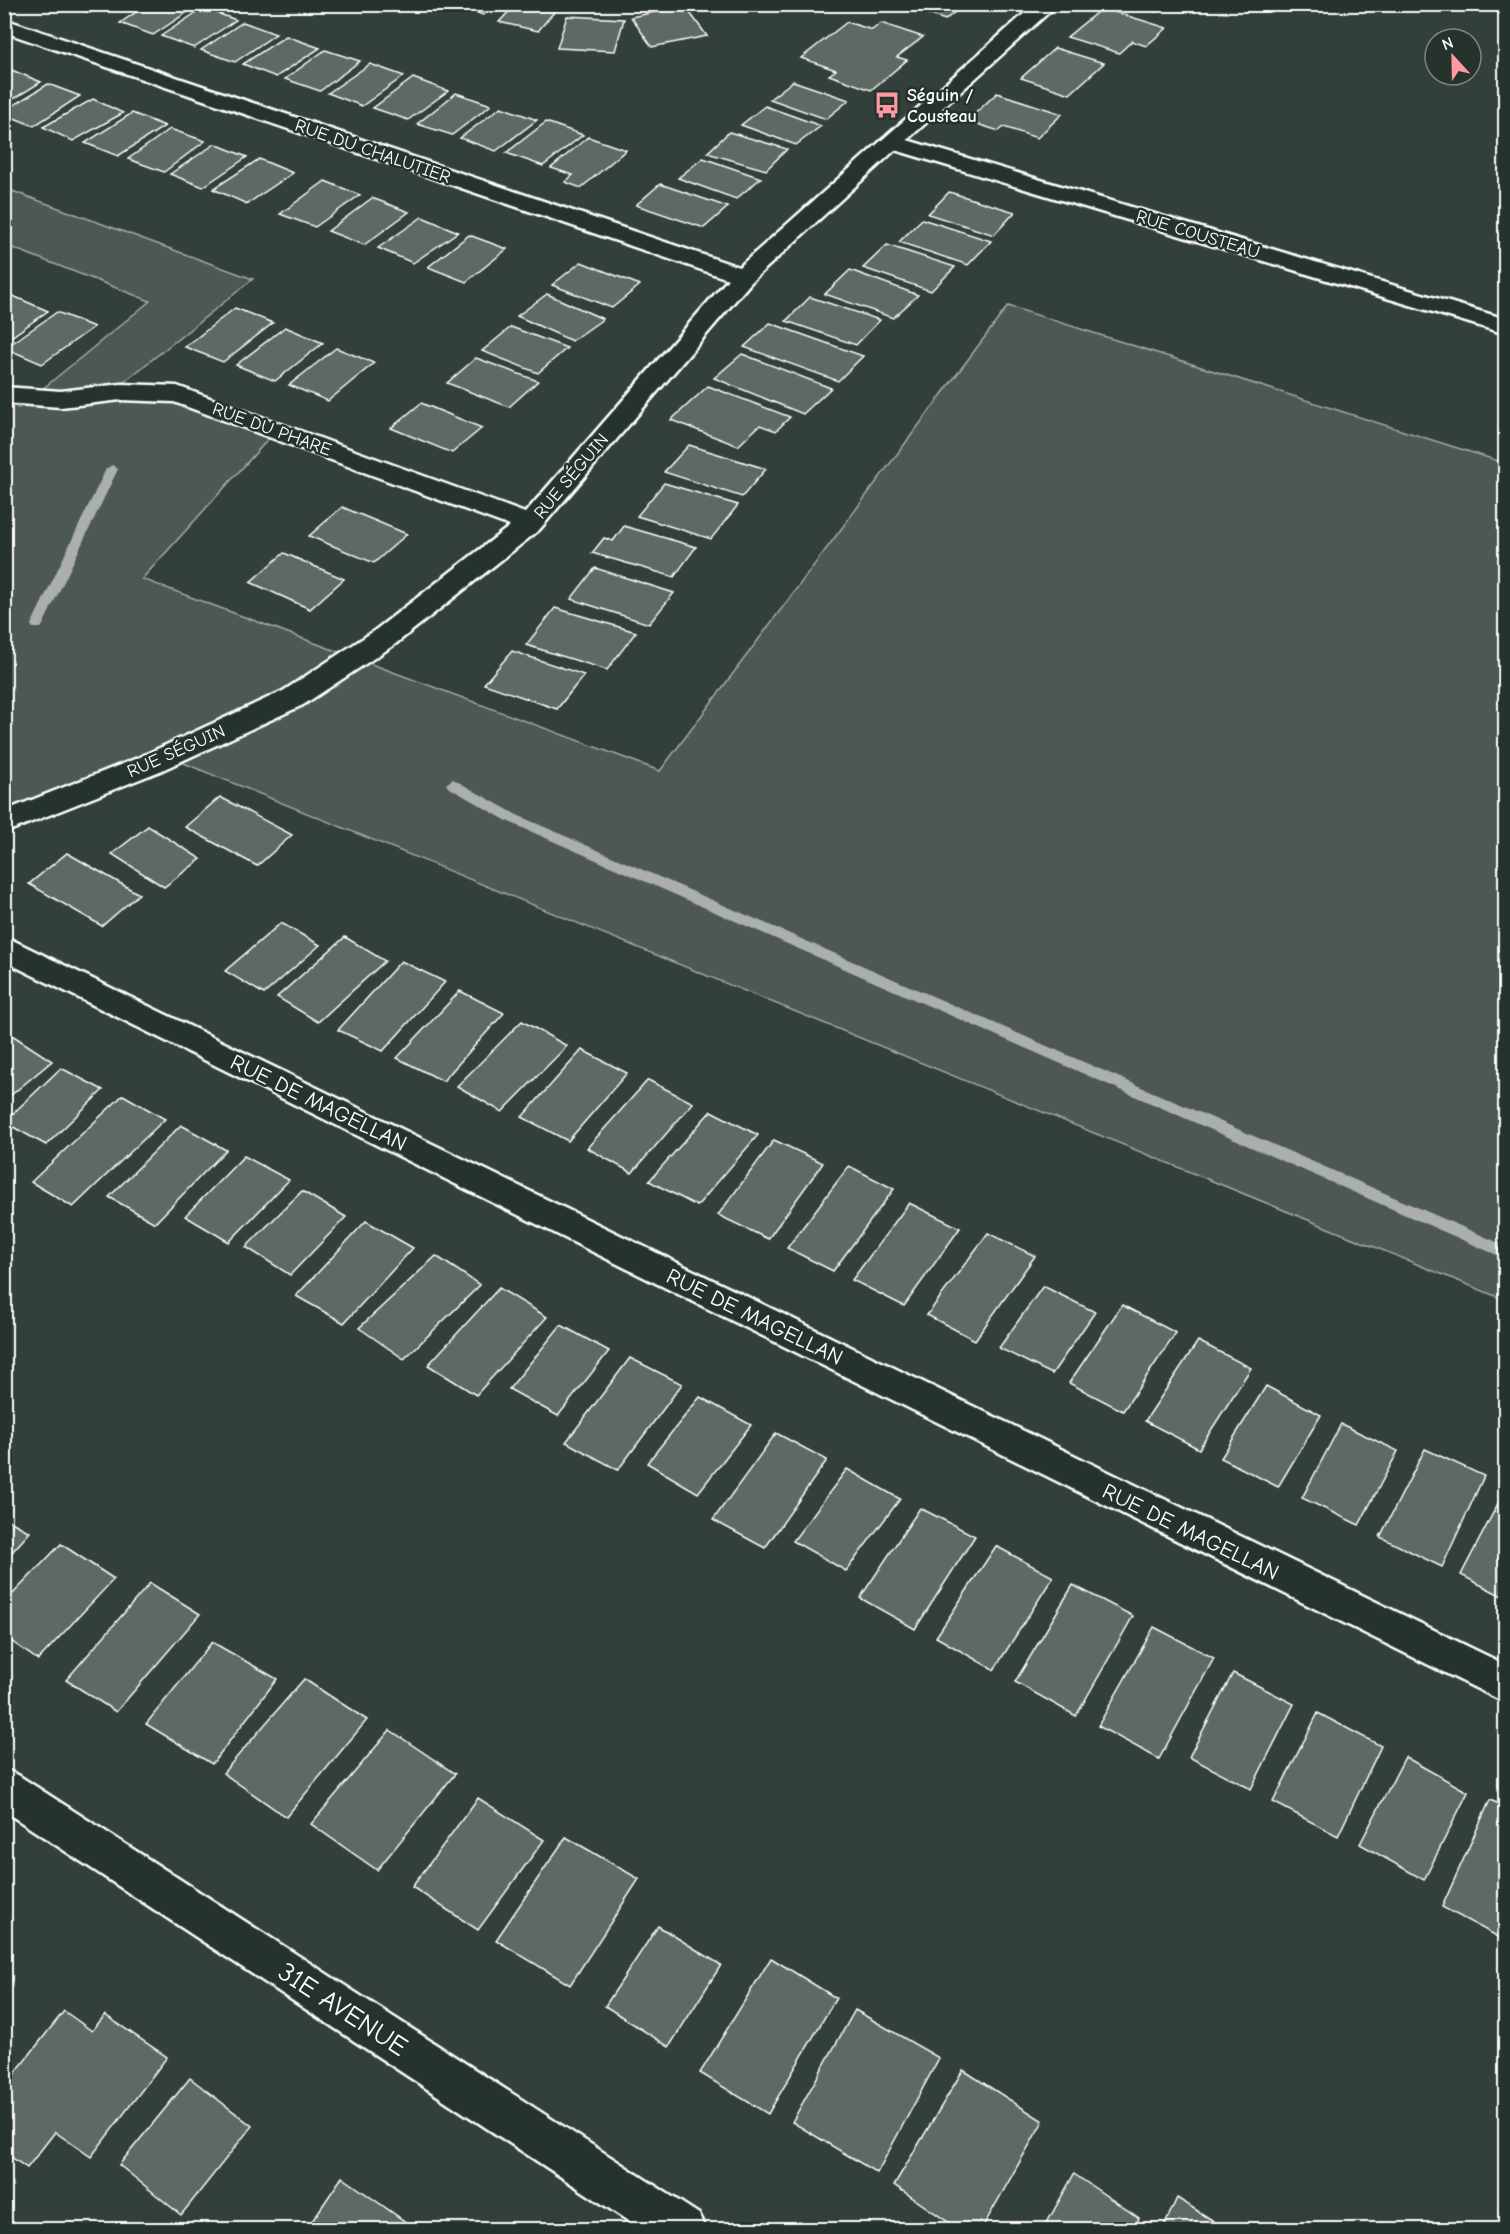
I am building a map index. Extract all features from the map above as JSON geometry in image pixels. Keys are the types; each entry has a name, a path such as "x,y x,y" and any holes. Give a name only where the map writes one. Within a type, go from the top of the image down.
{"street":[{"name":"RUE SÉGUIN","path":"4,823 150,764 293,698 384,638 530,524 742,276 1048,4"},
{"name":"RUE DU CHALUTIER","path":"4,25 742,276"},
{"name":"RUE COUSTEAU","path":"891,142 1506,327"},
{"name":"RUE DU PHARE","path":"4,395 61,399 121,392 177,394 530,524"},
{"name":"RUE DE MAGELLAN","path":"4,947 1506,1685"},
{"name":"31E AVENUE","path":"4,1788 683,2229"}],"shaded area":[{"path":"4,188 253,279 104,398 182,403 272,435 142,579 660,771 1008,306 1505,463 1505,1300 154,751 5,813 5,403 19,408 150,301 5,245"}],"building":[{"path":"65,4 103,4 90,13"},
{"path":"148,4 189,4 195,7 153,35 120,23"},
{"path":"453,4 498,4 483,15"},
{"path":"516,4 561,4 538,31 499,22"},
{"path":"900,4 965,4 945,20"},
{"path":"1134,4 1165,4 1156,12"},
{"path":"685,6 707,36 652,47 631,17"},
{"path":"203,8 236,20 194,48 161,36"},
{"path":"1102,8 1167,28 1146,46 1132,41 1119,53 1067,37"},
{"path":"567,16 624,19 615,51 557,48"},
{"path":"243,22 276,34 235,62 201,50"},
{"path":"847,22 872,30 881,23 923,37 897,57 907,60 871,90 829,75 836,70 801,58"},
{"path":"286,36 320,48 276,77 243,64"},
{"path":"1055,48 1104,63 1070,94 1021,78"},
{"path":"325,50 360,61 320,91 285,79"},
{"path":"370,64 404,76 362,106 328,93"},
{"path":"9,69 41,82 4,105 4,72"},
{"path":"413,78 448,91 408,120 373,108"},
{"path":"793,81 849,100 826,119 770,99"},
{"path":"48,84 80,96 34,126 4,114 4,111"},
{"path":"456,93 491,105 452,135 417,124"},
{"path":"997,93 1062,114 1037,138 1004,127 999,131 967,121"},
{"path":"93,99 123,113 73,141 43,127"},
{"path":"765,106 821,126 796,145 741,125"},
{"path":"501,107 537,120 496,151 460,138"},
{"path":"132,113 165,126 118,156 85,143"},
{"path":"546,122 583,135 543,166 506,153"},
{"path":"170,129 205,141 164,172 128,159"},
{"path":"729,132 787,149 766,170 707,153"},
{"path":"588,137 626,150 581,188 565,182 573,175 551,168"},
{"path":"215,144 247,157 203,187 170,174"},
{"path":"703,158 761,178 736,199 678,178"},
{"path":"259,159 293,173 247,204 213,189"},
{"path":"325,181 360,195 315,227 280,214"},
{"path":"660,184 728,207 704,228 636,205"},
{"path":"949,192 1015,212 994,235 928,214"},
{"path":"372,198 409,212 364,245 328,231"},
{"path":"422,217 458,232 413,263 378,248"},
{"path":"922,219 991,241 968,265 899,242"},
{"path":"469,235 507,249 466,282 428,267"},
{"path":"887,245 955,267 931,291 863,268"},
{"path":"581,262 640,285 612,308 552,285"},
{"path":"850,270 918,295 893,318 825,294"},
{"path":"547,294 603,319 572,341 517,316"},
{"path":"13,296 48,311 4,342 4,302"},
{"path":"810,297 880,320 856,345 786,321"},
{"path":"235,308 273,323 223,362 185,347"},
{"path":"57,312 94,327 42,364 5,348"},
{"path":"770,323 863,356 838,381 744,347"},
{"path":"285,327 323,343 275,381 236,365"},
{"path":"511,327 567,348 538,373 482,351"},
{"path":"336,348 374,363 328,401 289,385"},
{"path":"742,354 831,388 803,414 714,378"},
{"path":"476,358 538,381 509,407 447,383"},
{"path":"708,386 790,417 776,431 760,425 738,446 671,420"},
{"path":"421,403 482,428 452,453 391,428"},
{"path":"689,445 766,469 742,497 664,472"},
{"path":"664,483 738,505 711,539 637,516"},
{"path":"342,507 407,534 374,563 309,536"},
{"path":"624,526 696,547 674,577 592,553 604,538 613,541"},
{"path":"284,553 344,579 310,609 250,582"},
{"path":"595,568 674,593 649,624 571,599"},
{"path":"555,608 636,632 607,670 526,645"},
{"path":"512,651 584,675 557,709 484,684"},
{"path":"220,797 292,835 257,866 185,827"},
{"path":"148,826 201,859 164,887 112,854"},
{"path":"67,853 139,894 102,926 29,884"},
{"path":"281,923 320,945 264,994 225,971"},
{"path":"345,937 385,961 318,1022 277,997"},
{"path":"401,961 445,982 383,1051 338,1030"},
{"path":"460,991 504,1013 443,1081 397,1058"},
{"path":"522,1021 567,1046 502,1112 457,1086"},
{"path":"12,1035 52,1061 4,1101 4,1041"},
{"path":"582,1050 627,1073 568,1141 522,1117"},
{"path":"61,1068 103,1090 46,1145 4,1122"},
{"path":"648,1080 693,1103 632,1173 587,1148"},
{"path":"123,1095 165,1119 73,1207 31,1182"},
{"path":"711,1111 758,1135 697,1206 649,1181"},
{"path":"181,1125 226,1150 155,1223 109,1197"},
{"path":"774,1140 823,1163 768,1239 718,1215"},
{"path":"244,1156 289,1180 229,1242 185,1216"},
{"path":"849,1166 894,1189 833,1271 787,1248"},
{"path":"302,1191 346,1217 290,1275 246,1247"},
{"path":"909,1203 960,1228 904,1306 852,1280"},
{"path":"366,1221 413,1248 344,1323 296,1296"},
{"path":"988,1233 1035,1256 975,1340 927,1315"},
{"path":"436,1256 480,1285 404,1359 359,1328"},
{"path":"1043,1286 1095,1312 1052,1374 999,1348"},
{"path":"499,1288 547,1317 476,1395 428,1365"},
{"path":"1122,1305 1176,1333 1123,1411 1069,1383"},
{"path":"561,1325 609,1351 558,1416 509,1389"},
{"path":"1198,1341 1251,1368 1199,1449 1145,1421"},
{"path":"630,1358 682,1384 618,1470 566,1442"},
{"path":"1266,1386 1321,1415 1278,1487 1221,1458"},
{"path":"700,1397 751,1425 698,1493 647,1463"},
{"path":"1341,1424 1398,1451 1359,1525 1302,1498"},
{"path":"776,1433 827,1460 765,1548 713,1520"},
{"path":"1425,1449 1484,1476 1442,1567 1380,1537"},
{"path":"847,1469 900,1499 846,1571 793,1541"},
{"path":"1506,1488 1506,1598 1461,1575"},
{"path":"920,1508 975,1536 915,1629 860,1598"},
{"path":"4,1518 30,1532 4,1561"},
{"path":"61,1544 114,1579 38,1660 4,1636 4,1603"},
{"path":"996,1546 1053,1577 994,1670 936,1637"},
{"path":"150,1583 200,1614 116,1712 66,1680"},
{"path":"1073,1585 1133,1616 1076,1716 1015,1682"},
{"path":"1154,1627 1214,1658 1159,1759 1098,1726"},
{"path":"212,1642 277,1679 212,1764 146,1724"},
{"path":"1233,1673 1294,1704 1251,1789 1189,1757"},
{"path":"304,1679 367,1720 286,1817 223,1773"},
{"path":"1318,1713 1381,1746 1338,1836 1273,1802"},
{"path":"390,1730 455,1774 377,1870 311,1824"},
{"path":"1405,1757 1468,1792 1424,1880 1360,1844"},
{"path":"478,1798 544,1840 478,1930 412,1887"},
{"path":"1490,1800 1506,1807 1506,1941 1442,1907"},
{"path":"566,1837 639,1879 570,1985 496,1940"},
{"path":"658,1926 721,1965 669,2047 605,2006"},
{"path":"771,1958 836,1998 768,2114 700,2073"},
{"path":"855,2010 939,2058 877,2173 792,2122"},
{"path":"64,2011 92,2031 105,2015 167,2057 91,2157 55,2132 27,2168 4,2152 4,2087"},
{"path":"963,2070 1043,2121 981,2230 960,2230 894,2185"},
{"path":"190,2078 252,2126 181,2215 119,2165"},
{"path":"1074,2174 1139,2218 1133,2230 1043,2230"},
{"path":"342,2177 410,2225 407,2230 306,2230"},
{"path":"1177,2198 1228,2230 1162,2230"}],"waterway":[{"path":"37,625 112,469"},
{"path":"453,784 512,818 1506,1253"}],"place":[{"name":"Séguin / Cousteau","path":"887,105"}]}
